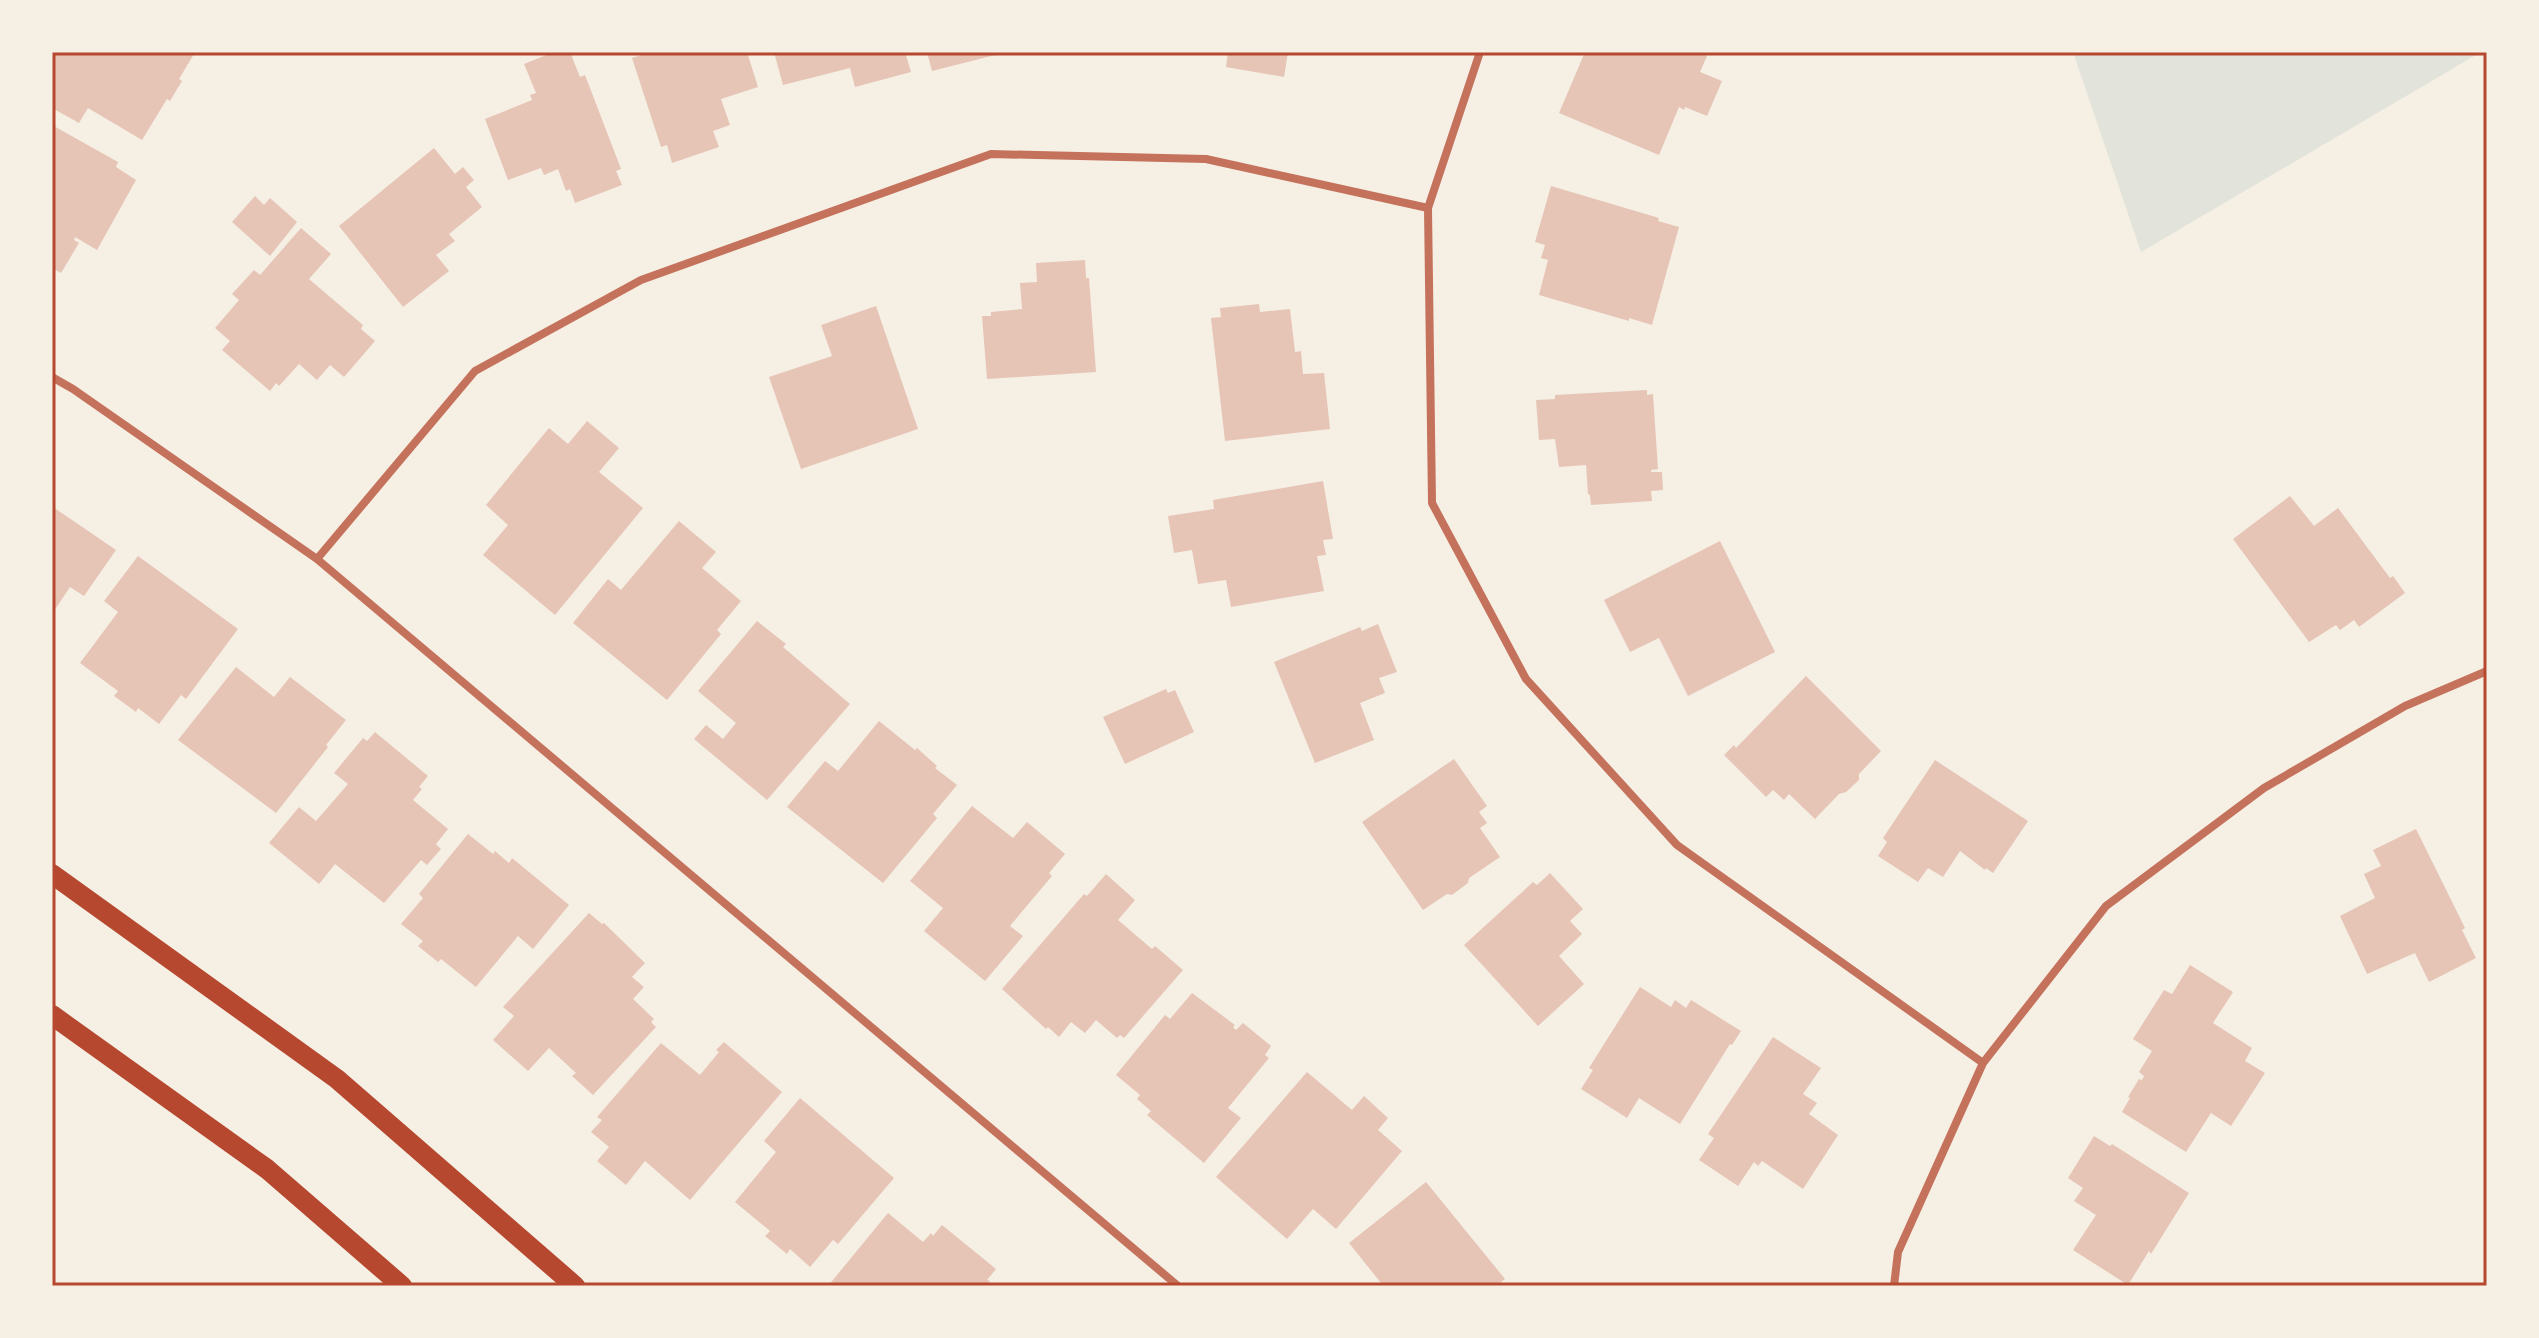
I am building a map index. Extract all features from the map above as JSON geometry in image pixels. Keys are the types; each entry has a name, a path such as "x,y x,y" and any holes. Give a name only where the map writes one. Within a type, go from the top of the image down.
{"main road":[{"path":"52,874 337,1079 575,1286"},
{"path":"52,1015 267,1169 402,1286"}],"street":[{"path":"1480,52 1428,208 1432,503 1526,679 1677,845 1983,1063"},
{"path":"317,559 475,371 641,280 991,154 1206,159 1428,208"},
{"path":"52,377 317,559 1178,1286"},
{"path":"1894,1286 1898,1252 1983,1063 2106,906 2264,788 2405,706 2487,671"}],"shaded area":[{"path":"2073,52 2481,52 2141,252"}],"building":[{"path":"52,52 194,54 170,101 167,99 142,140 88,108 79,123 52,108"},
{"path":"554,52 570,52 580,77 585,75 621,169 616,171 622,185 575,203 570,189 566,191 558,169 544,175 541,168 508,180 485,119 532,100 530,95 536,93 524,64"},
{"path":"651,52 747,52 758,87 721,99 730,125 713,131 719,147 672,163 667,145 661,147 632,58"},
{"path":"774,52 905,52 911,72 855,87 850,68 783,85"},
{"path":"927,52 1003,52 1003,53 932,71"},
{"path":"1228,52 1288,52 1284,77 1226,67"},
{"path":"1585,52 1697,52 1707,56 1700,72 1722,81 1707,116 1679,107 1659,155 1559,113"},
{"path":"52,125 118,162 116,167 136,180 97,250 75,237 74,240 79,243 61,273 52,268"},
{"path":"434,148 455,174 463,167 474,180 466,187 482,207 449,234 455,241 436,255 449,271 403,307 339,226"},
{"path":"1551,186 1659,218 1658,221 1679,227 1652,325 1539,295 1548,260 1541,258 1545,245 1535,242"},
{"path":"255,196 264,205 270,198 297,222 270,256 232,222"},
{"path":"301,228 331,254 309,279 363,325 361,329 375,341 344,377 330,365 317,380 299,364 279,386 276,383 270,391 222,350 230,341 215,328 239,300 232,294 254,270 260,275"},
{"path":"1085,260 1096,372 987,379 982,316 1022,309 1020,283 1037,282 1036,263"},
{"path":"1259,304 1260,312 1290,309 1295,352 1301,351 1303,374 1324,373 1330,429 1225,441 1211,318 1221,317 1220,308"},
{"path":"876,306 918,429 801,469 769,377 832,356 821,325"},
{"path":"1647,390 1647,395 1653,394 1658,469 1651,472 1662,472 1663,490 1651,491 1652,501 1591,505 1586,465 1559,467 1555,439 1539,440 1536,400 1555,399 1555,395"},
{"path":"587,421 619,448 599,472 643,508 555,615 483,555 508,525 486,505 549,428 568,444"},
{"path":"1323,481 1333,539 1323,540 1326,555 1317,556 1324,591 1231,607 1226,580 1198,584 1192,550 1174,553 1168,516 1214,509 1213,500"},
{"path":"2290,496 2314,526 2338,508 2390,578 2393,576 2405,593 2359,627 2354,620 2340,630 2336,625 2309,642 2233,539"},
{"path":"53,507 116,550 84,596 70,587 52,614"},
{"path":"679,521 716,552 702,568 741,601 717,630 721,634 667,700 573,623 608,579 621,590"},
{"path":"1720,541 1775,652 1688,696 1659,638 1630,652 1604,600"},
{"path":"138,556 238,629 186,699 181,695 159,724 138,708 136,712 114,696 118,691 80,663 118,612 104,601"},
{"path":"757,621 850,704 767,800 694,739 706,725 723,739 736,723 698,691"},
{"path":"1378,624 1397,672 1379,678 1385,693 1360,703 1374,740 1315,763 1274,662 1360,627 1362,631"},
{"path":"236,667 274,697 290,677 346,720 276,813 178,740"},
{"path":"1806,676 1881,751 1859,774 1859,780 1839,794 1815,819 1789,794 1784,800 1773,790 1766,797 1724,755 1734,745 1736,748"},
{"path":"1166,689 1168,693 1175,690 1194,732 1125,764 1103,717"},
{"path":"879,721 915,750 917,748 937,766 935,768 957,785 933,814 937,818 883,883 787,807 825,761 838,771"},
{"path":"375,732 428,776 413,800 448,829 436,844 441,849 427,865 421,860 384,903 335,864 319,884 269,843 299,807 316,821 348,784 334,773 363,738 367,741"},
{"path":"1454,759 1487,806 1479,812 1487,823 1480,828 1500,857 1469,878 1468,883 1452,895 1447,894 1423,910 1362,822"},
{"path":"1935,760 2028,821 1993,873 1960,851 1943,877 1928,868 1918,882 1878,856 1887,842 1883,838"},
{"path":"972,806 1013,838 1027,822 1065,854 1049,873 1052,876 1010,926 1023,936 985,981 924,931 943,908 910,881"},
{"path":"2416,829 2465,928 2462,930 2476,958 2429,982 2415,953 2367,974 2340,916 2375,898 2364,874 2381,866 2373,850"},
{"path":"468,834 509,863 512,858 569,905 533,949 518,936 476,987 441,959 438,962 418,946 423,941 401,924 423,898 419,894"},
{"path":"1550,873 1583,909 1570,921 1582,934 1559,956 1584,984 1538,1026 1464,945 1533,882 1537,885"},
{"path":"1106,874 1135,900 1118,920 1183,970 1124,1038 1120,1035 1117,1038 1096,1020 1085,1033 1071,1022 1059,1037 1002,989 1084,894 1087,896"},
{"path":"589,913 604,923 645,963 632,977 644,987 633,999 654,1019 651,1022 656,1027 593,1095 572,1076 576,1073 549,1048 528,1071 493,1040 514,1016 503,1007"},
{"path":"2190,965 2233,992 2213,1023 2252,1048 2245,1061 2265,1073 2231,1126 2211,1113 2186,1152 2122,1112 2139,1079 2142,1080 2144,1076 2139,1072 2152,1051 2133,1039 2164,990 2172,994"},
{"path":"1640,987 1671,1007 1675,1000 1686,1008 1691,1000 1741,1031 1680,1124 1639,1098 1627,1118 1581,1089 1593,1070 1589,1068"},
{"path":"1192,993 1235,1025 1236,1030 1243,1023 1271,1046 1265,1055 1269,1058 1228,1108 1241,1118 1204,1163 1147,1115 1151,1111 1137,1099 1140,1095 1116,1075 1165,1015 1170,1019"},
{"path":"1773,1037 1821,1068 1803,1094 1817,1103 1809,1114 1838,1135 1803,1189 1762,1161 1758,1166 1754,1162 1738,1186 1699,1160 1714,1138 1708,1134"},
{"path":"724,1042 782,1092 690,1200 645,1161 626,1185 597,1161 609,1147 591,1132 602,1120 597,1117 661,1043 700,1075"},
{"path":"1307,1072 1352,1110 1364,1096 1388,1118 1378,1130 1402,1151 1336,1229 1313,1209 1287,1239 1216,1177"},
{"path":"800,1098 894,1178 838,1244 833,1240 810,1267 790,1249 787,1254 765,1236 770,1231 735,1202 776,1152 764,1141"},
{"path":"2094,1136 2110,1146 2112,1144 2189,1193 2128,1285 2073,1250 2096,1215 2074,1201 2083,1188 2068,1178"},
{"path":"1426,1182 1505,1279 1496,1286 1377,1286 1381,1283 1349,1243"},
{"path":"888,1213 923,1242 942,1225 996,1269 987,1280 990,1281 986,1286 828,1286"}]}
